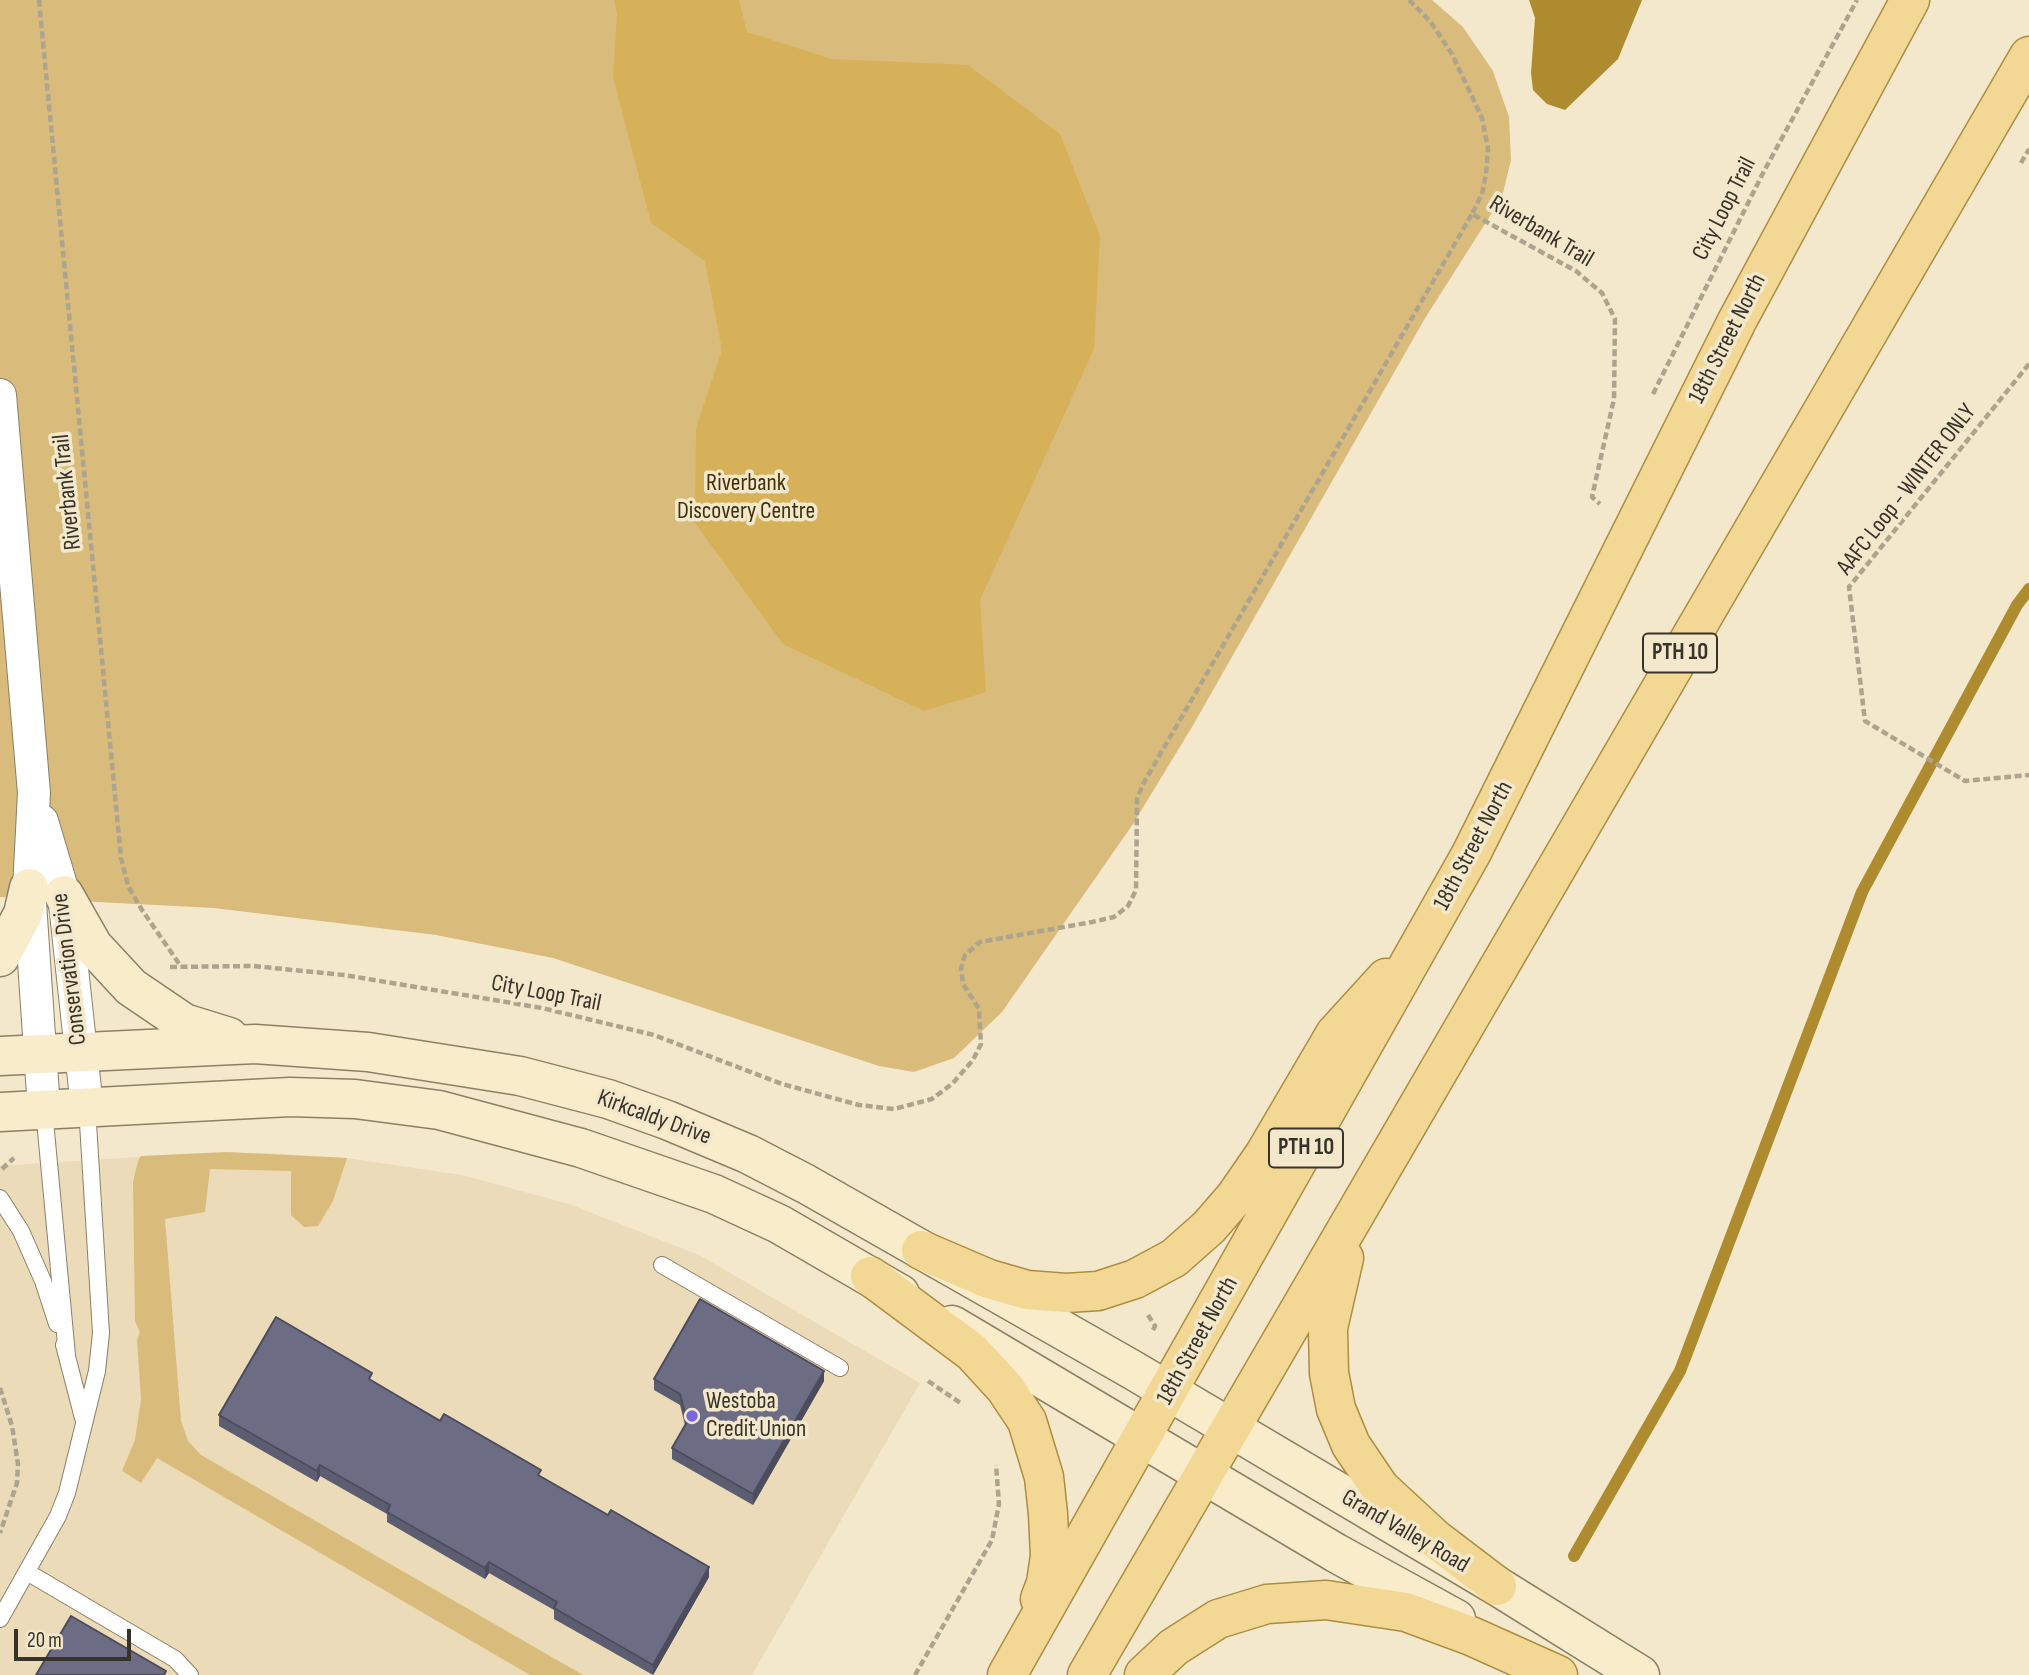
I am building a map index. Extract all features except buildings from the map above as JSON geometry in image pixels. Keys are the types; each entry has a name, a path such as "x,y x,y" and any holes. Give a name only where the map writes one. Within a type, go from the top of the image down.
{"main road":[{"name":"18th Street North","path":"1006,1675 1143,1438 1443,905 1498,803 1737,321 1867,74 1910,0"},
{"name":"PTH 10","path":"1087,1675 2029,55"},
{"path":"0,957 23,914 46,891 131,987 184,1023 255,1044"},
{"path":"921,1250 989,1279 1027,1290 1066,1293 1098,1291 1135,1279 1174,1258 1209,1227 1235,1197 1264,1155 1335,1034 1413,947 1443,905"},
{"name":"Kirkcaldy Drive","path":"41,1052 255,1044 368,1052 520,1076 607,1099 748,1154 1169,1391"},
{"path":"0,1056 41,1052"},
{"name":"Kirkcaldy Drive","path":"44,1109 290,1097 355,1099 439,1110 581,1148 672,1178 759,1213 1143,1438"},
{"path":"0,1112 44,1109"},
{"path":"1381,1168 1350,1237 1334,1291 1328,1328 1329,1373 1336,1409 1351,1445 1380,1488 1434,1538 1497,1586"},
{"path":"870,1276 972,1352 1005,1388 1030,1432 1044,1477 1050,1556 1046,1583 1006,1675"},
{"name":"Grand Valley Road","path":"1169,1391 1497,1586 1640,1675"},
{"name":"Grand Valley Road","path":"1143,1438 1336,1553 1559,1675"},
{"path":"1144,1675 1174,1647 1218,1619 1267,1604 1326,1600 1406,1612 1471,1636 1559,1675"}],"street":[{"name":"Conservation Drive","path":"0,395 34,793 46,891 80,1051 87,1107"},
{"name":"Conservation Drive","path":"44,1109 41,1052 46,891"}],"lane":[{"path":"0,1619 67,1493 78,1460 84,1421 97,1371 101,1333 87,1107"},
{"path":"44,1109 67,1355"},
{"path":"0,1198 21,1231 43,1281 67,1355 84,1421"},
{"path":"662,1265 841,1368"},
{"path":"27,1572 175,1659 190,1675"}],"path":[{"name":"Riverbank Trail","path":"39,0 121,858 128,886 180,965"},
{"name":"Riverbank Trail","path":"1409,0 1430,21 1452,54 1482,118 1488,149 1486,174 1482,194 1472,214 1576,271 1602,293 1615,319 1614,399 1592,497 1600,504"},
{"name":"City Loop Trail","path":"1650,401 1685,325 1857,0"},
{"path":"2021,163 2029,149"},
{"name":"City Loop Trail","path":"180,965 253,966 344,975 542,1008 654,1035 813,1093 894,1109 932,1099 974,1060 981,1044 982,1021 979,1009 963,984 961,969 965,955 980,942 1114,917 1128,906 1136,890 1137,799 1143,784 1472,214"},
{"name":"AAFC Loop - WINTER ONLY","path":"2029,364 1849,587 1865,721 1965,781 2029,775"},
{"path":"0,1170 14,1158"},
{"path":"1145,1306 1151,1324 1155,1326 1150,1336"},
{"path":"928,1381 963,1405"},
{"path":"0,1388 12,1426 18,1464 18,1483 0,1533"},
{"path":"915,1675 992,1540 999,1485 994,1455"}],"shaded area":[{"path":"1529,0 1642,0 1618,59 1565,110 1547,104 1533,90 1531,73 1535,18"},
{"path":"266,1153 347,1158 462,1175 569,1204 699,1255 920,1383 752,1675 0,1675 0,1166 183,1154"}],"green space":[{"name":"Riverbank Discovery Centre","path":"0,0 1432,0 1463,27 1493,71 1509,117 1511,160 1502,197 1424,320 1192,727 1133,824 1002,1012 954,1058 914,1072 879,1066 553,958 436,935 214,908 0,897"},
{"path":"614,0 739,0 747,32 832,59 968,65 1060,134 1100,236 1094,349 980,600 986,692 924,711 783,644 695,523 696,428 722,350 705,261 651,223 613,77 617,13"},
{"path":"227,1152 347,1158 333,1201 318,1226 304,1227 291,1215 291,1171 210,1169 205,1212 165,1219 181,1421 188,1441 201,1455 583,1675 530,1675 157,1458 141,1483 122,1471 135,1440 141,1399 137,1340 140,1332 135,1321 133,1182 138,1161 141,1156"}],"waterway":[{"path":"1574,1556 1680,1371 1862,892 2017,605 2029,589"}],"place":[{"name":"Westoba Credit Union","path":"692,1416"}]}
